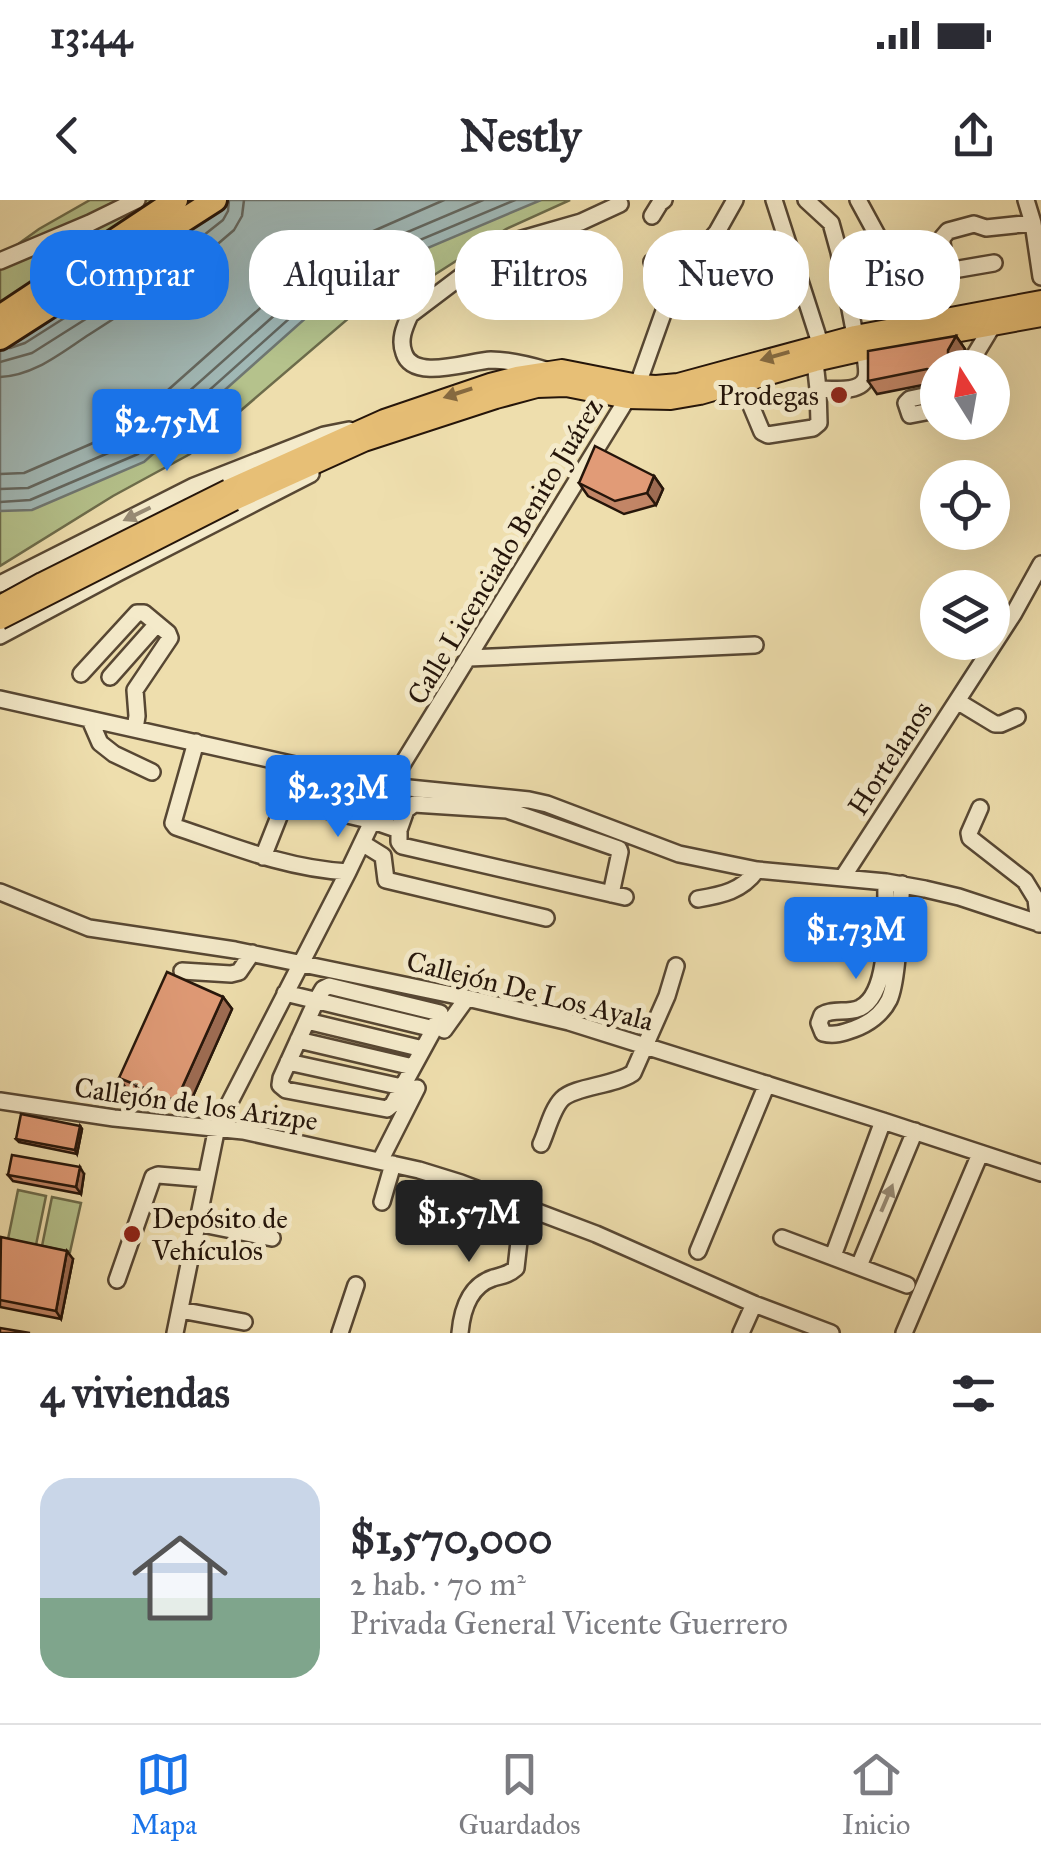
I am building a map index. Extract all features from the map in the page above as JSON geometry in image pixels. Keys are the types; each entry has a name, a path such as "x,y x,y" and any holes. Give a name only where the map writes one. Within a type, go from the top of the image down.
{"highway":[{"path":"0,316 176,200"},
{"path":"0,338 215,200"}],"main road":[{"path":"361,436 538,388 633,392 671,400 700,395 814,362 911,323 1041,300"},
{"path":"0,606 42,582 230,495 490,382 546,370 577,371 633,392 820,343 860,343 1041,317"},
{"path":"0,620 230,495"}],"street":[{"path":"0,261 137,200"},
{"path":"652,216 664,200"},
{"path":"718,230 735,200"},
{"path":"774,200 820,343"},
{"path":"806,200 831,223 867,376 862,384 818,390"},
{"path":"858,200 873,230"},
{"path":"1026,200 1041,276"},
{"path":"546,370 495,360 416,368 404,353 404,326 410,315 496,250 581,222 620,204"},
{"path":"952,230 974,224 986,228 1033,222"},
{"path":"960,267 994,262"},
{"name":"Calle Licenciado Benito Juárez","path":"175,1333 217,1127 390,786 633,392 660,320"},
{"path":"978,350 993,325"},
{"path":"744,390 762,432 768,435 814,428 819,423 814,362"},
{"path":"920,396 906,403 908,414 920,413"},
{"path":"40,614 20,612 2,583 194,486 324,435 361,436"},
{"path":"0,636 334,463 361,436"},
{"name":"Hortelanos","path":"843,877 1041,564"},
{"path":"81,674 137,613 144,612 168,633 170,638 136,690 135,729"},
{"path":"110,678 157,624"},
{"path":"469,658 755,645"},
{"path":"0,699 390,786 529,800 678,854 757,870 894,883 959,896 1040,924 1036,899 1025,881 970,838 980,808"},
{"path":"956,701 995,724 1017,717"},
{"path":"90,720 100,743 152,772"},
{"path":"196,742 176,827 264,856 348,872"},
{"path":"264,856 282,809 292,802 399,830"},
{"path":"414,804 507,810 618,848 618,896 402,846 399,830 406,810 414,804"},
{"path":"362,843 384,856 386,880 546,918"},
{"path":"698,899 728,894 749,881 757,870"},
{"path":"892,925 876,994 854,1010 822,1014 818,1023 824,1032 831,1035 860,1027 883,1009 892,990 894,883"},
{"name":"Callejón De Los Ayala","path":"0,892 89,928 252,953 569,1022 1041,1174"},
{"path":"182,971 239,972 252,953"},
{"path":"541,1144 560,1100 572,1092 608,1084 633,1073 676,966"},
{"path":"285,994 439,1029"},
{"path":"382,1202 387,1162 414,1067 423,1049 467,998"},
{"path":"316,1001 280,1082 286,1090 383,1110 410,1088"},
{"path":"307,1021 423,1049"},
{"path":"298,1040 414,1067"},
{"path":"288,1062 410,1088"},
{"path":"698,1251 767,1084"},
{"name":"Callejón de los Arizpe","path":"1,1107 217,1127 387,1162 461,1183 596,1234 754,1304 831,1333"},
{"path":"833,1256 883,1121"},
{"path":"858,1266 916,1132"},
{"path":"904,1333 980,1154"},
{"path":"117,1280 152,1177 158,1174 206,1179"},
{"path":"460,1333 463,1311 473,1290 516,1268 522,1206"},
{"path":"197,1223 272,1238"},
{"path":"782,1238 907,1285"},
{"path":"340,1333 356,1285"},
{"path":"741,1333 754,1304"},
{"path":"180,1310 244,1322"}],"green space":[{"path":"90,200 570,200 504,230 455,230 455,262 435,274 435,230 249,230 249,320 346,320 190,454 0,566 0,257 30,235 30,320 229,320 229,230 39,229"},
{"path":"18,1190 46,1196 36,1245 8,1239"},
{"path":"52,1197 81,1203 70,1252 42,1246"}],"water":[{"path":"212,200 541,200 470,230 455,230 455,236 435,245 435,230 249,230 249,320 303,320 144,462 32,510 0,511 0,341 32,320 229,320 229,230 167,230"}],"building":[{"path":"956,336 948,350 920,350 920,370 868,381 868,351"},
{"path":"595,446 654,476 647,493 615,501 579,483"},
{"path":"167,972 223,997 176,1101 119,1078"},
{"path":"21,1114 80,1126 75,1150 16,1139"},
{"path":"12,1155 80,1167 76,1187 8,1175"},
{"path":"1,1237 67,1251 56,1311 0,1300"},
{"path":"0,1328 30,1333 0,1333"}],"place":[{"name":"Prodegas","path":"839,395"},
{"name":"Depósito de Vehículos","path":"132,1234"}]}
